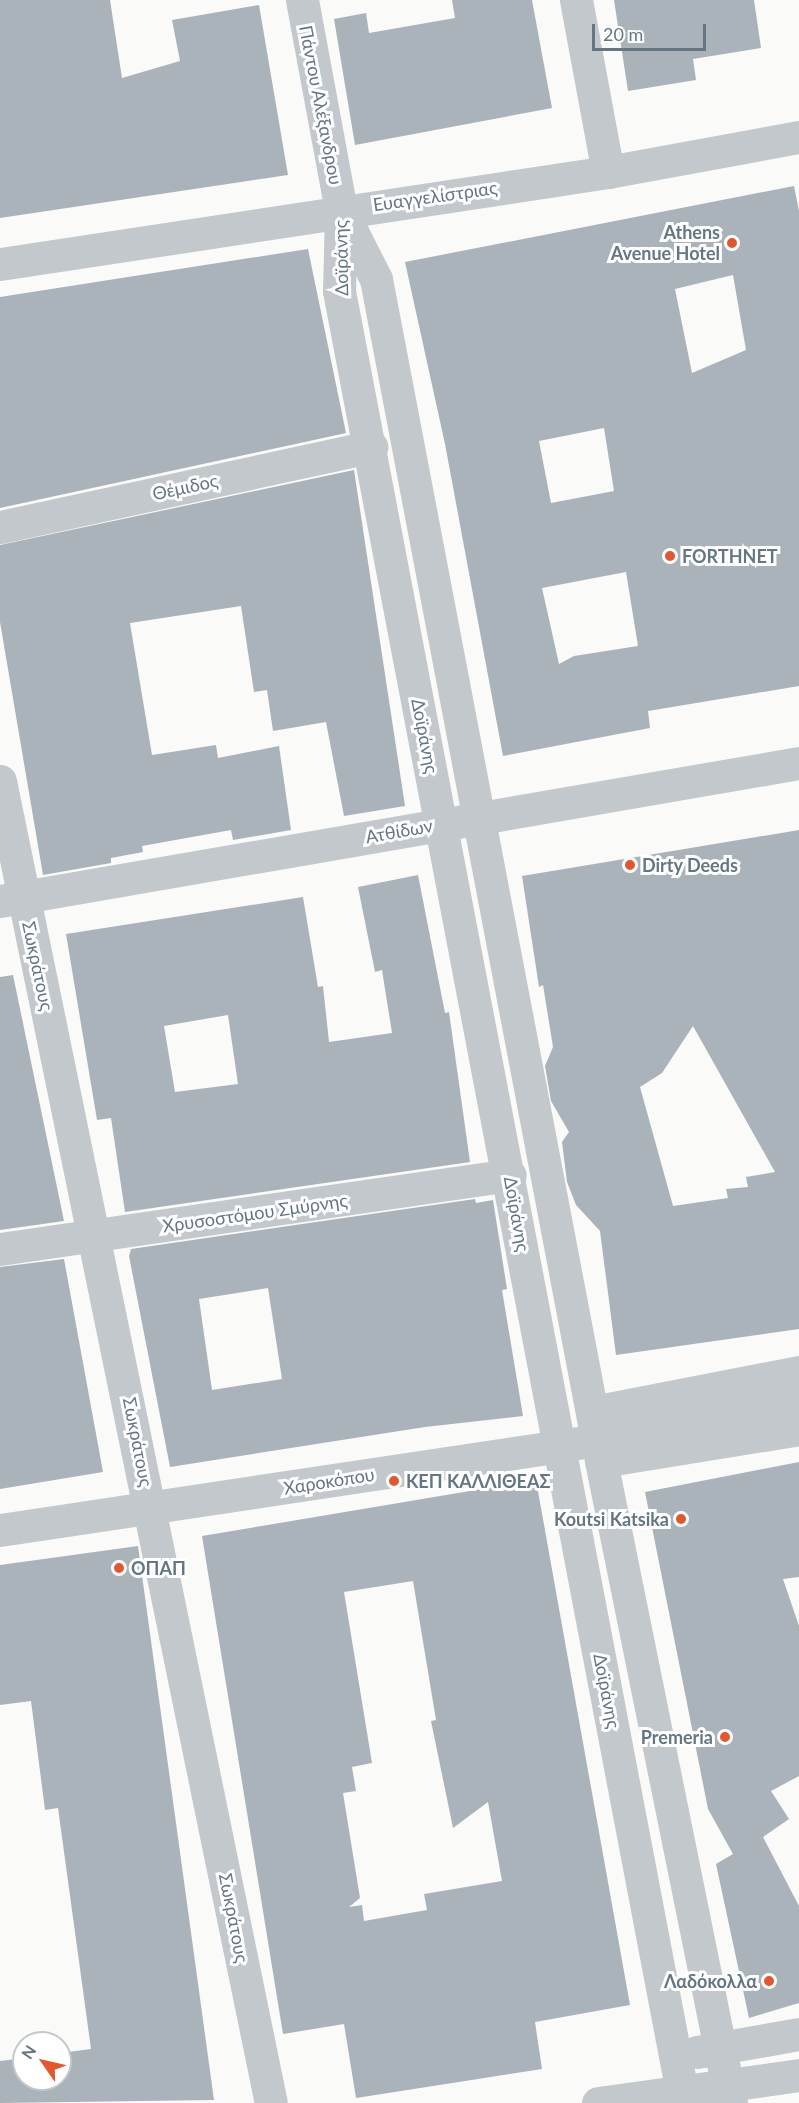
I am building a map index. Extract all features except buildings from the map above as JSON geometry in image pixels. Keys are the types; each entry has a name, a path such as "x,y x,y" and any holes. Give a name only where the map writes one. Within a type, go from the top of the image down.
{"street":[{"name":"Πάντου Αλέξανδρου","path":"302,0 341,210"},
{"path":"576,0 608,172"},
{"name":"Ευαγγελίστριας","path":"0,264 341,210 608,172 799,137"},
{"name":"Δοϊράνης","path":"341,210 339,291 371,447 441,824 510,1176 683,2098"},
{"name":"Δοϊράνης","path":"341,210 376,279 597,1437 729,2095"},
{"name":"Θέμιδος","path":"0,527 371,447"},
{"name":"Ατθίδων","path":"12,900 477,817 799,763"},
{"name":"Σωκράτους","path":"0,781 12,900 96,1237 272,2103"},
{"name":"Χρυσοστόμου Σμύρνης","path":"0,1249 510,1176"},
{"path":"561,1446 597,1437 799,1372"},
{"path":"561,1446 597,1437 799,1405"},
{"path":"597,1437 799,1429"},
{"name":"Χαροκόπου","path":"0,1530 561,1446"},
{"path":"675,2055 799,2034"},
{"path":"598,2103 729,2095 799,2075"},
{"path":"765,2103 799,2098"}],"place":[{"name":"Athens Avenue Hotel","path":"732,243"},
{"name":"FORTHNET","path":"670,556"},
{"name":"Dirty Deeds","path":"630,865"},
{"name":"ΚΕΠ ΚΑΛΛΙΘΕΑΣ","path":"394,1481"},
{"name":"Koutsi Katsika","path":"681,1519"},
{"name":"ΟΠΑΠ","path":"119,1568"},
{"name":"Premeria","path":"725,1737"},
{"name":"Λαδόκολλα","path":"769,1981"}]}
